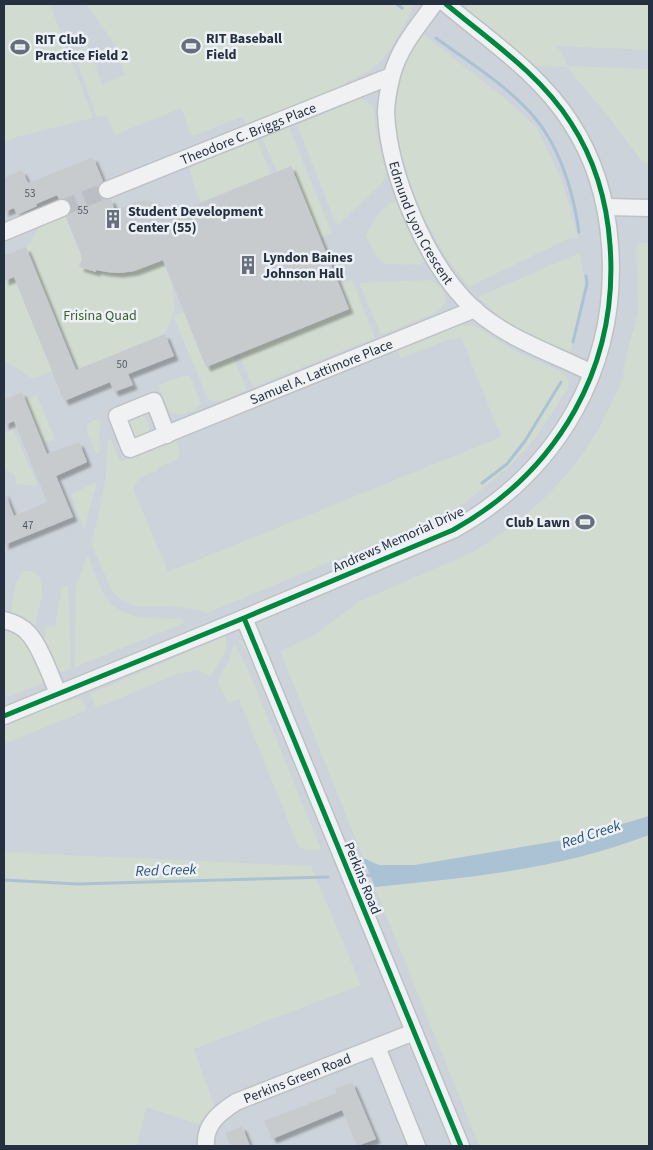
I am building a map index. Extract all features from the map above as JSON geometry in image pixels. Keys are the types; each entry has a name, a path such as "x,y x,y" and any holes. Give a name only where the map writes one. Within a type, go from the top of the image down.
{"street":[{"name":"Edmund Lyon Crescent","path":"434,4 401,52 392,76 386,111 388,133 400,184 416,222 429,248 449,280 474,309 513,337 592,373"},
{"name":"Andrews Memorial Drive","path":"4,716 435,538 484,512 519,483 550,448 572,416 592,373 606,328 610,295 611,258 606,207 589,157 562,109 527,72 446,4"},
{"name":"Theodore C. Briggs Place","path":"107,190 392,76"},
{"path":"606,207 649,208"},
{"path":"4,232 62,208"},
{"name":"Samuel A. Lattimore Place","path":"167,434 474,309"},
{"name":"Perkins Road","path":"244,618 461,1146"},
{"path":"4,620 20,627 29,634 36,644 58,693"},
{"name":"Perkins Green Road","path":"206,1146 205,1136 210,1124 222,1111 236,1102 414,1032"},
{"path":"377,1047 417,1146"}],"shaded area":[{"path":"4,4 649,4 649,1146 4,1146"}],"green space":[{"path":"4,4 50,4 93,118 4,142"},
{"path":"86,4 413,4 405,24 384,58 368,71 345,82 347,86 247,125 242,117 192,136 181,108 115,135 107,115 97,117 73,51 88,46 102,84 125,75 113,42"},
{"path":"469,4 649,4 649,50 556,46 562,53 567,66 649,69 649,165 642,161 567,67 534,66 465,9"},
{"path":"423,34 507,100 537,128 563,183 578,238 568,239 559,243 469,287 446,257 422,214 400,150 395,114 399,84 409,54"},
{"path":"359,99 365,100 373,107 377,136 386,173 384,181 337,226 297,125"},
{"path":"289,127 332,233 320,238 291,166 277,172 262,138"},
{"path":"257,140 271,174 201,202 195,189 190,169 197,163"},
{"name":"Frisina Quad","path":"59,200 80,252 82,259 79,267 93,271 109,272 117,269 129,270 140,268 162,259 172,283 175,310 165,334 76,370 26,247"},
{"path":"396,201 401,205 426,254 426,261 419,265 386,264 376,257 366,235 382,210"},
{"path":"637,243 649,243 649,1146 479,1146 280,651 313,636 360,601 473,552 514,525 550,493 577,462 599,429 623,379 624,365 638,312"},
{"path":"579,253 585,281 570,354 523,333 501,318 478,297"},
{"path":"14,277 52,371 33,379 4,360 4,281"},
{"path":"352,280 375,338 253,387 239,354 349,309 340,285"},
{"path":"429,280 440,286 443,290 445,299 441,308 436,313 381,335 359,283"},
{"path":"184,312 206,367 233,356 247,390 222,400 212,401 208,399 173,316"},
{"path":"461,322 463,326 471,325 479,328 511,349 559,371 569,380 568,388 536,437 511,465 467,501 420,525 207,613 200,610 168,606 135,606 126,603 113,593 92,545 106,477 108,438 111,440 120,462 171,440 176,440 180,452 178,459 157,468 158,471 142,477 135,486 134,491 168,572 501,437 461,337 453,340 450,339 401,358 396,348"},
{"path":"186,375 190,376 201,404 186,414 173,413 169,411 158,385"},
{"path":"37,395 55,439 43,444 25,400"},
{"path":"138,411 146,418 149,424 148,435 143,437 136,437 131,431 128,419"},
{"path":"93,420 100,422 99,454 96,453 87,431 87,425"},
{"path":"13,429 38,486 16,484 14,474 4,470 4,433"},
{"path":"97,482 84,530 71,494"},
{"path":"87,557 102,591 117,608 127,613 149,618 183,619 184,623 75,667 76,586"},
{"path":"24,571 33,572 39,576 41,583 41,600 33,629 11,616 16,586 20,575"},
{"path":"62,586 68,587 71,668 61,672 56,668 44,641 46,626 55,627"},
{"path":"4,626 21,635 44,683 4,698"},
{"path":"226,636 226,651 212,675 209,676 198,670 177,674 96,708 90,694"},
{"path":"235,636 249,651 327,838 327,845 254,668 245,649"},
{"path":"235,645 247,667 321,849 309,850 299,848 239,699 229,703 218,683"},
{"path":"66,698 68,702 77,698 82,700 85,711 4,744 4,723"},
{"path":"4,852 311,866 361,985 194,1049 215,1108 198,1124 146,1107 137,1146 4,1146"}],"water":[{"path":"649,816 649,835 616,847 548,864 480,876 375,887 363,858 379,865 415,865 575,838"}],"building":[{"name":"Lyndon Baines Johnson Hall","path":"93,157 103,181 97,188 98,194 105,200 111,199 115,211 135,202 146,200 160,204 173,214 291,166 349,309 206,367 163,260 134,271 119,273 96,270 96,272 79,267 82,259 66,217 70,214 71,205 68,200 59,199 57,195 17,215 14,208 4,212 4,179 8,176 22,170 28,183"},
{"path":"26,247 76,370 165,334 174,356 128,374 133,385 114,392 110,382 64,401 14,277 4,281 4,256"},
{"path":"22,392 47,454 79,442 87,462 56,476 73,517 4,545 4,491 14,516 47,502 14,421 4,425 4,400"},
{"path":"352,1082 376,1139 357,1146 342,1110 272,1139 264,1121 337,1093 335,1089"},
{"path":"242,1126 250,1146 231,1146 225,1133"}],"waterway":[{"path":"397,4 402,8"},
{"path":"436,38 516,98 537,121 547,135 562,166 573,199 579,232"},
{"path":"573,342 587,284 586,276"},
{"path":"482,483 507,464 525,441 561,382"},
{"name":"Red Creek","path":"359,876 375,875"},
{"name":"Red Creek","path":"4,880 77,884 328,877"}],"tunnel":[{"path":"62,208 107,190"}],"cycle path":[{"path":"4,716 453,530 491,506 524,478 552,446 575,411 592,373 604,332 610,290 610,245 603,197 587,152 559,105 513,59 446,4"},
{"path":"244,618 461,1146"}],"place":[{"name":"RIT Baseball Field","path":"191,46"},
{"name":"RIT Club Practice Field 2","path":"20,47"},
{"name":"Student Development Center (55)","path":"113,219"},
{"name":"Lyndon Baines Johnson Hall","path":"248,265"},
{"name":"Club Lawn","path":"585,522"}]}
